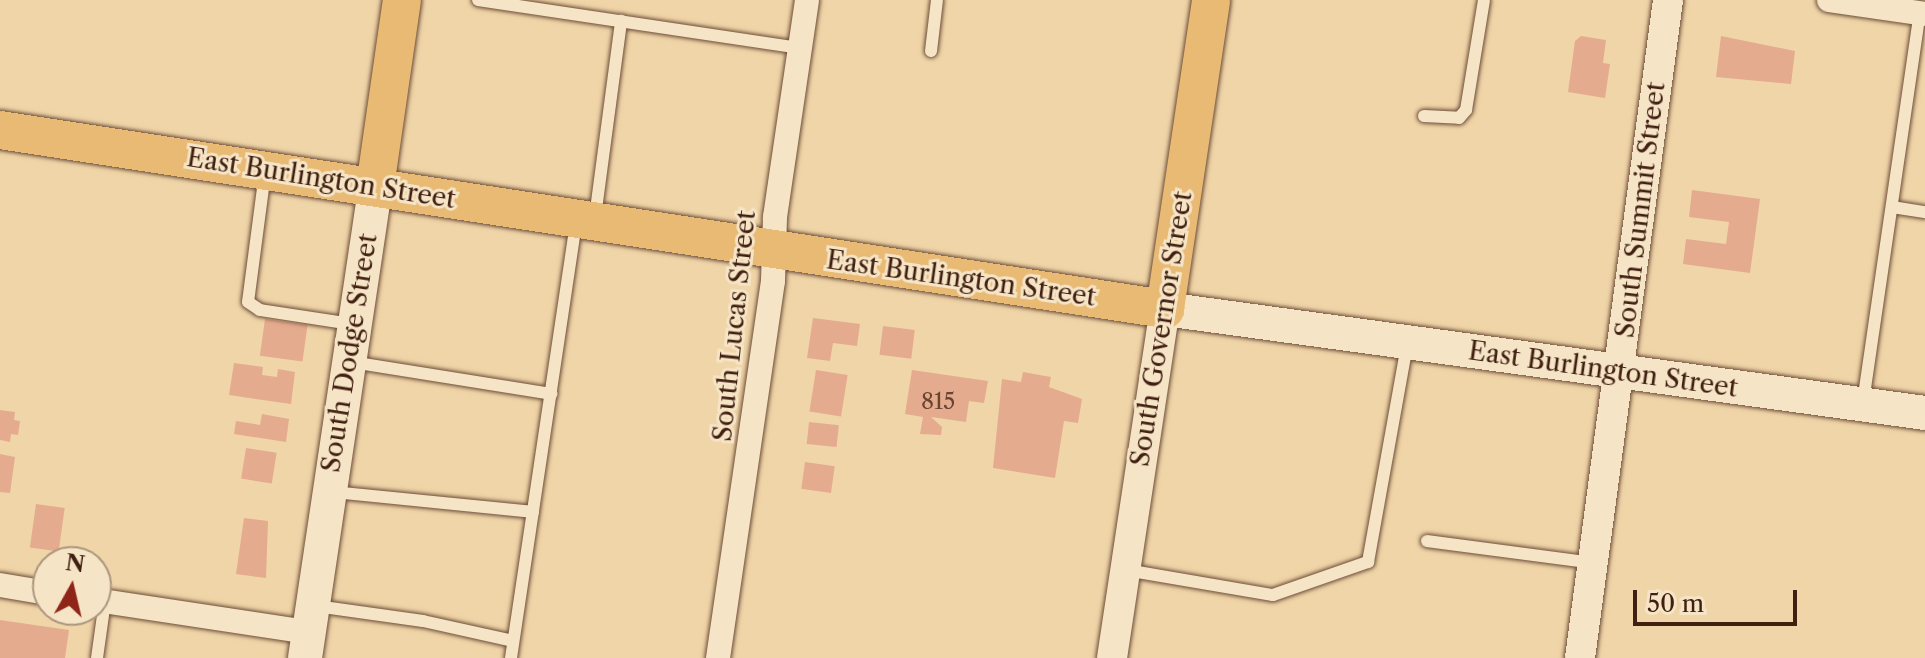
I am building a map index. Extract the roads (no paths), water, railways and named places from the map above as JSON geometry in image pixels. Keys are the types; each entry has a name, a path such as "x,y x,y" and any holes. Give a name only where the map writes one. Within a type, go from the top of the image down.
{"main road":[{"name":"South Dodge Street","path":"308,632 402,0"},
{"name":"South Governor Street","path":"1165,309 1211,0"},
{"name":"East Burlington Street","path":"0,130 777,252 1407,343 1925,413"}],"street":[{"name":"South Lucas Street","path":"718,658 777,252 775,217 807,0"},
{"name":"South Summit Street","path":"1580,658 1668,0"},
{"path":"1829,0 1922,14"},
{"name":"South Governor Street","path":"1112,658 1165,309"},
{"path":"0,585 32,590"},
{"path":"112,602 308,632"}],"lane":[{"path":"478,0 800,48"},
{"path":"931,51 937,0"},
{"path":"1424,116 1459,118 1466,110 1484,0"},
{"path":"1863,405 1922,14"},
{"path":"511,658 551,394 621,21"},
{"path":"266,170 248,302 260,310 355,324"},
{"path":"1892,207 1925,212"},
{"path":"1125,570 1273,595 1368,562 1407,343"},
{"path":"349,361 551,394"},
{"path":"330,492 533,512"},
{"path":"1427,541 1593,563"},
{"path":"308,632 423,621 513,641"},
{"path":"97,658 99,626"}]}
